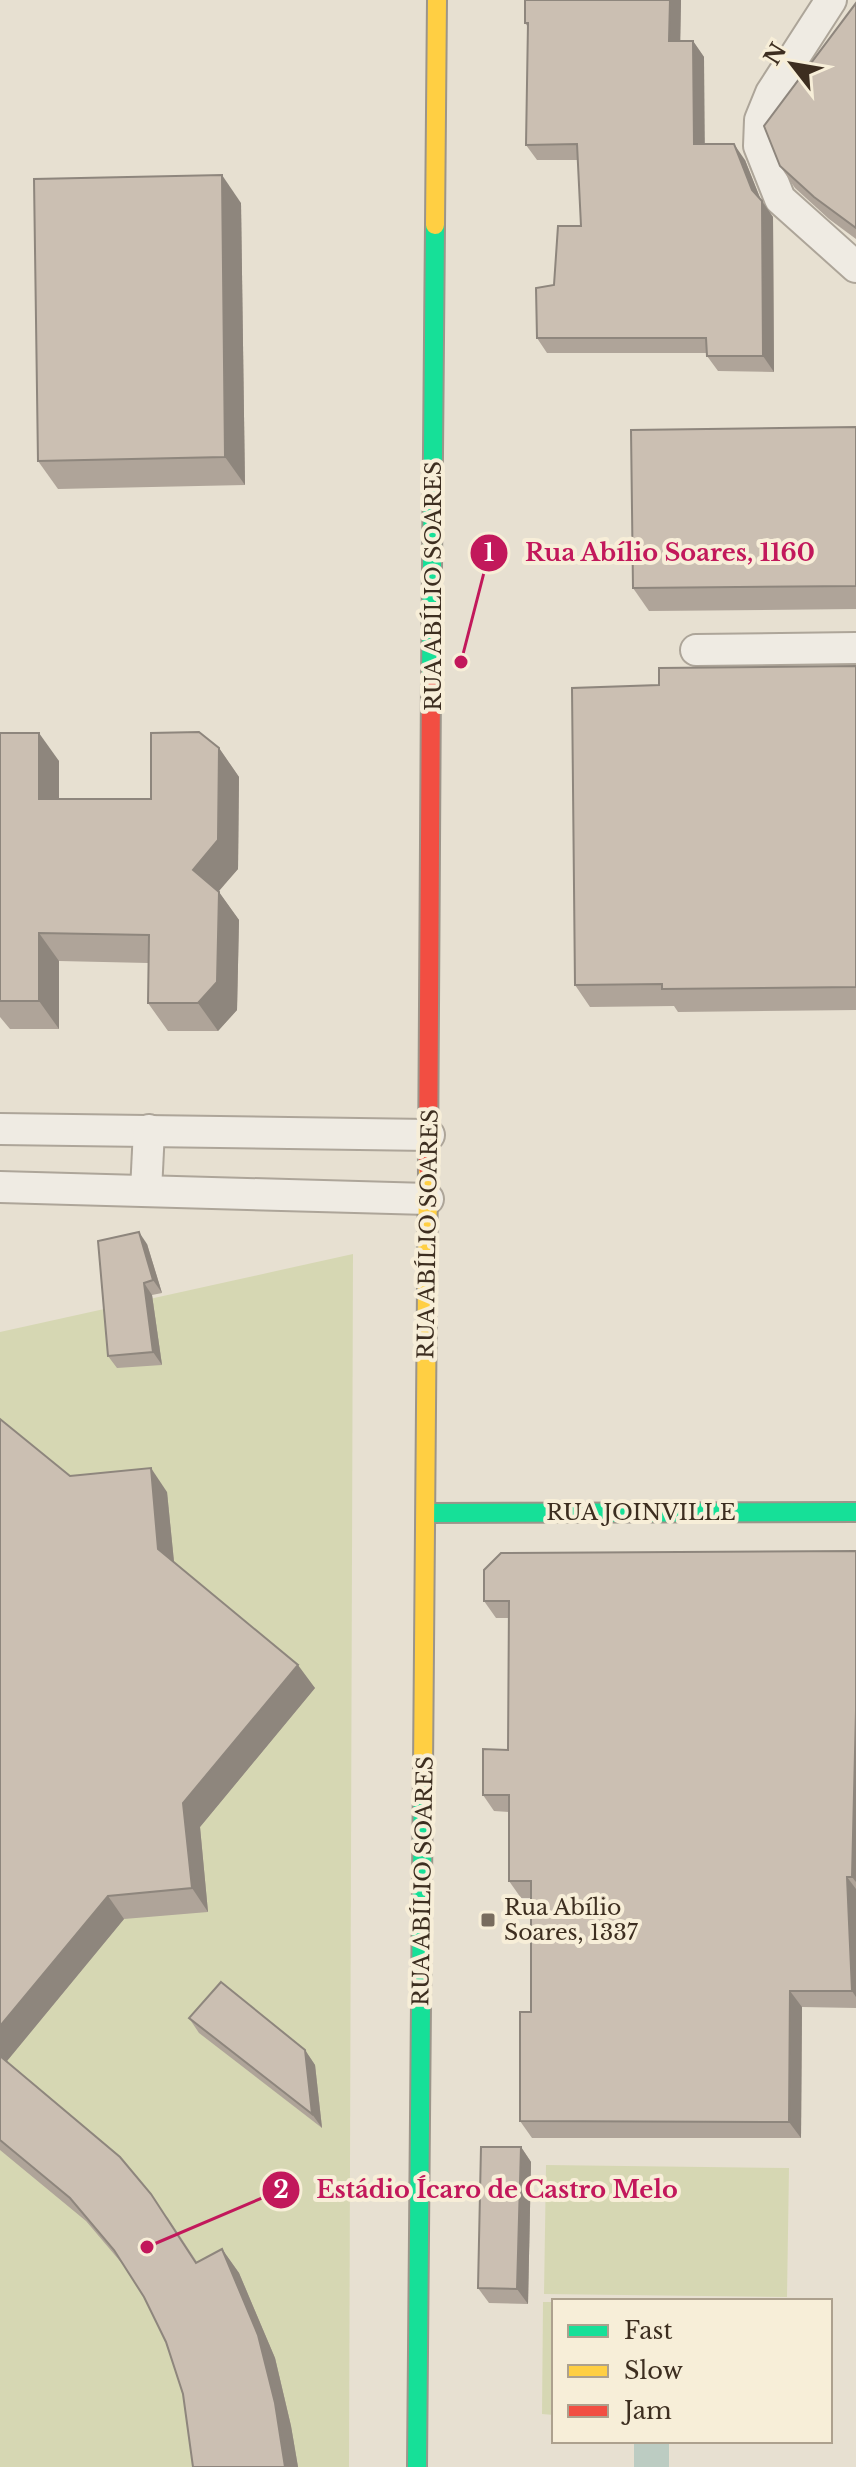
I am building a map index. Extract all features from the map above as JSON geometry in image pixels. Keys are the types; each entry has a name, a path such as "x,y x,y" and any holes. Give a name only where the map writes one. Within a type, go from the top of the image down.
{"street":[{"name":"RUA ABÍLIO SOARES","path":"417,2467 437,0"},
{"name":"RUA JOINVILLE","path":"426,1513 856,1512"}],"lane":[{"path":"831,0 771,93 760,120 759,146 780,199 856,267"},
{"path":"696,650 856,648"},
{"path":"0,1129 429,1135"},
{"path":"146,1191 149,1130"},
{"path":"0,1187 428,1199"}],"green space":[{"path":"353,1254 349,2467 0,2467 0,1332"},
{"path":"546,2165 789,2168 787,2297 544,2294"},
{"path":"543,2302 552,2302 552,2415 542,2414"}],"shaded area":[{"path":"634,2443 669,2443 669,2467 634,2467"}],"building":[{"path":"525,0 670,0 669,41 693,41 694,144 734,144 752,190 762,201 763,356 707,356 706,338 537,338 536,288 554,285 558,226 581,226 577,144 526,145 528,23 525,23"},
{"path":"856,3 856,228 814,197 780,166 764,126"},
{"path":"222,175 225,457 38,461 34,179"},
{"path":"856,427 856,586 633,588 631,430"},
{"path":"856,666 856,987 662,989 662,984 575,985 572,688 659,685 659,668"},
{"path":"199,732 219,748 218,840 193,870 219,892 217,982 198,1003 148,1003 149,935 39,933 39,1001 0,1001 0,733 39,733 39,799 151,799 151,733"},
{"path":"139,1232 153,1280 144,1283 153,1352 108,1356 98,1241"},
{"path":"0,1419 70,1476 151,1468 158,1549 298,1665 183,1803 192,1888 108,1896 0,2026"},
{"path":"856,1551 852,1877 847,1877 852,1991 790,1991 789,2122 520,2121 520,2012 531,2012 531,1881 509,1881 509,1795 483,1795 483,1749 508,1750 509,1601 484,1601 484,1570 501,1553"},
{"path":"221,1982 305,2050 312,2114 189,2018"},
{"path":"0,2056 120,2157 151,2194 196,2263 222,2249 258,2335 275,2403 285,2467 193,2467 183,2394 166,2342 144,2297 114,2250 70,2198 0,2140"},
{"path":"481,2147 521,2147 517,2289 478,2288"}],"traffic: fast":[{"path":"431,681 435,225"},
{"path":"426,1513 856,1512"},
{"path":"417,2467 423,1769"}],"traffic: slow":[{"path":"435,225 437,0"},
{"path":"423,1769 428,1168"}],"traffic: jam":[{"path":"428,1168 431,681"}],"place":[{"name":"Rua Abílio Soares, 1160","path":"461,662"},
{"name":"Rua Abílio Soares, 1337","path":"488,1920"},
{"name":"Estádio Ícaro de Castro Melo","path":"147,2247"}]}
